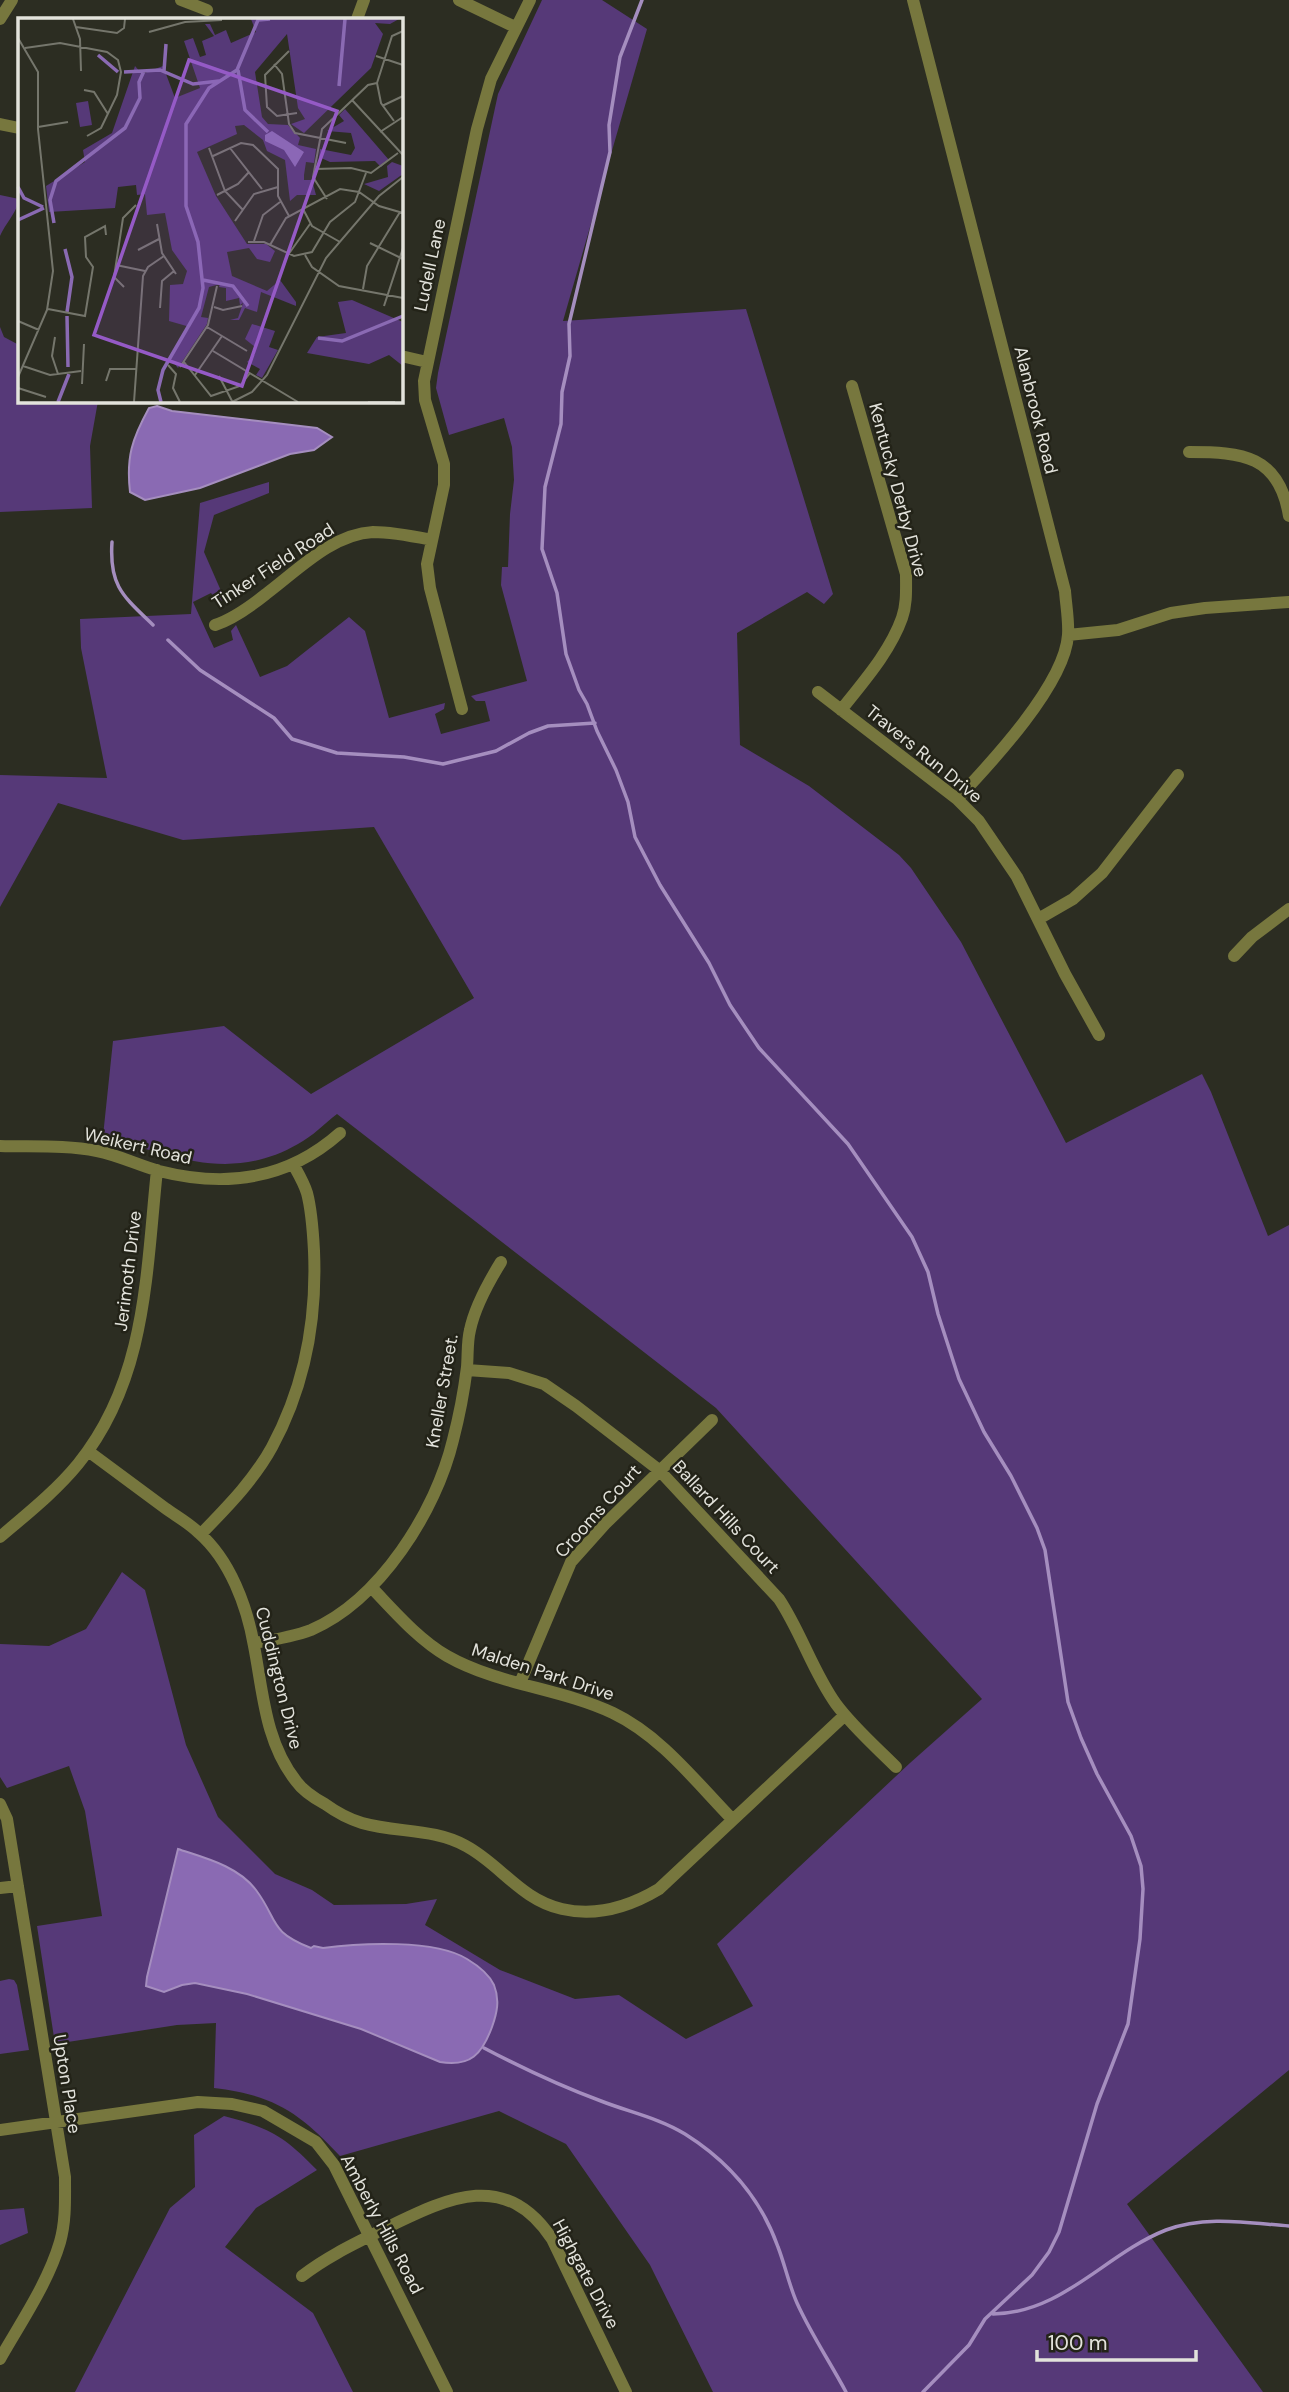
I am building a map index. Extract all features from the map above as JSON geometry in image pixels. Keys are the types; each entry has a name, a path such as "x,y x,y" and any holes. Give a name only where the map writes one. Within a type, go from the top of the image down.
{"street":[{"path":"0,19 12,0"},
{"path":"181,0 208,10"},
{"path":"357,18 364,0"},
{"path":"459,0 516,27"},
{"name":"Ludell Lane","path":"462,709 430,588 428,564 444,485 444,464 425,400 427,362 477,129 491,79 530,0"},
{"name":"Alanbrook Road","path":"913,0 1065,591 1068,635 1055,675 1026,719 991,763 957,799"},
{"path":"0,124 18,128"},
{"path":"402,356 427,362"},
{"name":"Kentucky Derby Drive","path":"841,710 876,664 902,618 906,597 906,574 852,386"},
{"path":"1189,452 1242,454 1258,462 1272,474 1286,501 1289,516"},
{"name":"Tinker Field Road","path":"215,625 253,604 336,542 371,532 397,533 432,540"},
{"path":"1068,635 1118,629 1171,613 1205,608 1289,603"},
{"name":"Travers Run Drive","path":"818,692 957,799 979,821 1017,877 1040,918 1065,974 1099,1035"},
{"path":"1040,918 1073,899 1102,873 1178,775"},
{"path":"1234,956 1252,937 1289,909"},
{"name":"Weikert Road","path":"0,1146 97,1151 157,1170 218,1180 252,1178 293,1164 323,1148 340,1133"},
{"path":"201,1534 255,1473 271,1448 299,1387 313,1316 315,1272 312,1224 306,1191 293,1164"},
{"name":"Jerimoth Drive","path":"0,1537 77,1466 106,1422 121,1392 142,1321 157,1170"},
{"name":"Kneller Street.","path":"254,1643 310,1630 339,1614 372,1588 420,1523 440,1483 453,1440 467,1370 470,1330 486,1288 501,1262"},
{"name":"Ballard Hills Court","path":"467,1370 509,1373 544,1384 576,1405 659,1470 779,1599 793,1620 823,1683 845,1715 896,1767"},
{"name":"Crooms Court","path":"520,1683 571,1562 605,1524 712,1420"},
{"name":"Cuddington Drive","path":"88,1451 201,1534 230,1573 240,1595 254,1643 263,1700 280,1758 298,1783 313,1797 363,1824 439,1835 467,1846 524,1892 561,1909 603,1911 639,1901 659,1889 845,1715"},
{"name":"Malden Park Drive","path":"372,1588 418,1635 462,1664 578,1699 614,1713 641,1729 733,1819"},
{"name":"Upton Place","path":"0,1804 7,1819 65,2177 65,2214 60,2242 48,2271 0,2359"},
{"path":"0,1888 18,1886"},
{"name":"Amberly Hills Road","path":"0,2130 198,2102 232,2104 263,2111 316,2142 334,2165 447,2392"},
{"name":"Highgate Drive","path":"302,2276 325,2258 453,2198 478,2195 499,2197 515,2203 542,2224 552,2239 626,2392"}],"shaded area":[{"path":"542,0 602,0 647,29 563,321 746,309 833,594 824,604 807,592 737,633 740,745 809,786 899,855 911,868 961,942 1066,1143 1202,1074 1268,1236 1289,1225 1289,2070 1127,2204 1263,2392 713,2392 650,2265 566,2144 499,2111 340,2156 312,2128 284,2108 253,2096 214,2088 216,2023 177,2025 55,2044 37,1926 102,1916 85,1811 69,1766 7,1788 0,1777 0,1644 49,1646 86,1629 122,1572 145,1590 186,1745 218,1817 275,1874 312,1890 334,1905 406,1904 437,1899 425,1925 500,1970 575,1999 619,1995 686,2039 753,2006 717,1944 982,1699 716,1408 337,1114 298,1144 273,1156 249,1162 225,1164 177,1158 103,1136 113,1041 224,1026 311,1094 474,998 374,827 183,840 58,803 0,907 0,775 107,778 81,648 80,619 191,614 200,503 269,482 269,493 214,515 204,552 225,600 217,601 211,593 193,602 214,648 233,640 231,631 236,625 260,677 287,666 349,617 365,631 389,718 445,703 444,709 435,714 441,734 490,721 485,701 476,701 471,696 527,681 501,585 502,567 508,567 514,480 512,447 504,418 449,435 436,388 498,94"},
{"path":"0,195 18,199 16,208 0,236"},
{"path":"0,327 4,337 18,344 18,402 98,402 90,446 92,508 0,512"},
{"path":"157,406 172,411 317,428 332,437 314,450 290,454 200,488 145,500 130,492 130,458 134,439 143,419 149,408"},
{"path":"178,1849 220,1864 240,1875 256,1890 281,1930 311,1948 376,1944 417,1945 453,1953 471,1961 489,1977 497,1996 495,2017 484,2045 467,2060 440,2062 361,2029 247,1994 195,1983 164,1992 146,1986"},
{"path":"14,1980 17,1985 29,2050 0,2054 0,1981"},
{"path":"224,2116 265,2129 285,2141 317,2170 256,2208 225,2247 313,2313 353,2392 75,2392 170,2208 195,2187 194,2135"},
{"path":"24,2208 28,2233 0,2245 0,2210"}],"waterway":[{"path":"642,0 620,57 609,125 610,152 569,324 570,356 562,392 561,424 545,487 542,549 557,593 566,654 579,690 616,770 628,802 635,837 660,885 709,963 730,1005 759,1048 848,1144 912,1237 928,1272 959,1379 984,1432 1011,1476 1037,1528 1045,1550 1068,1702 1097,1774 1131,1836 1141,1866 1143,1889 1140,1939 1128,2024 1097,2104 1059,2232 1049,2252 1032,2275 985,2319 969,2345 923,2392"},
{"path":"112,542 113,569 120,589 153,625"},
{"path":"168,640 200,670 274,718 292,739 337,753 404,757 443,764 496,751 548,726 595,723"},
{"path":"484,2048 571,2089 675,2128 701,2145 729,2169 752,2197 771,2229 797,2303 846,2392"},
{"path":"993,2314 1018,2311 1041,2304 1083,2281 1144,2240 1181,2225 1227,2221 1289,2226"}]}
